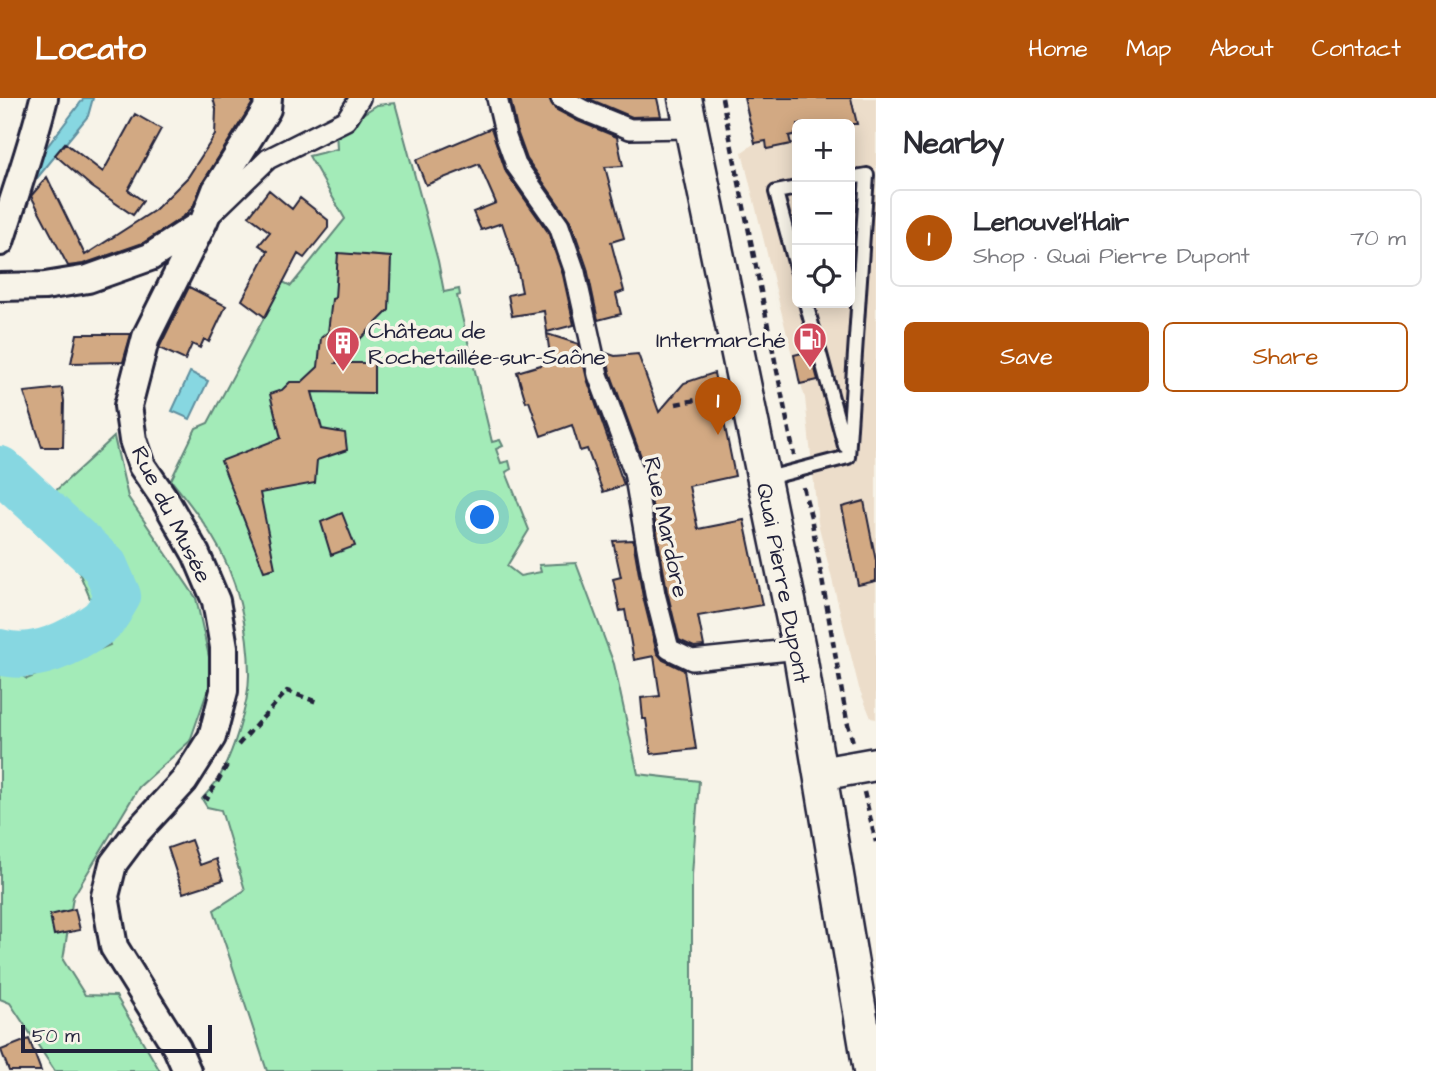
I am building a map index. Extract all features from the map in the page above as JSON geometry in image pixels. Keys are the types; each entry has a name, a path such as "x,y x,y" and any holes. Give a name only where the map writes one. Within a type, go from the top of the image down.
{"street":[{"path":"0,242 44,98"},
{"name":"Rue du Musée","path":"187,1071 177,1048 114,947 105,896 113,864 137,832 184,781 212,737 223,691 224,647 216,601 195,554 164,498 142,466 133,440 128,406 146,337 204,221 216,190 267,110 268,98"},
{"path":"0,287 44,286 88,279 150,257 204,221 268,159 346,120 360,98"},
{"name":"Rue Mardore","path":"497,98 516,165 559,226 575,272 598,375 634,472 655,594 669,649 692,660 799,649"},
{"path":"561,98 630,129 688,113"},
{"name":"Quai Pierre Dupont","path":"688,113 799,649 870,1071"},
{"path":"820,774 876,764"}],"lane":[{"path":"848,457 867,175 855,177"},
{"path":"792,189 776,192 792,251"},
{"path":"807,308 848,457"},
{"path":"764,479 848,457"}],"path":[{"path":"676,404 745,389"},
{"path":"184,781 207,799 224,773 237,745 287,691 317,702"}],"shaded area":[{"path":"745,98 876,98 876,719 871,718 859,688 818,523 805,398 742,152 755,143"}],"green space":[{"path":"395,103 444,292 459,289 460,295 457,296 492,442 500,440 503,446 496,449 501,463 509,461 511,469 506,472 529,530 507,566 520,576 541,572 539,565 576,563 614,664 638,774 699,781 692,875 692,1071 267,1071 214,910 245,890 221,810 207,807 202,799 219,778 235,742 243,714 249,675 247,639 235,585 221,551 171,480 196,428 208,423 283,282 291,286 345,219 309,156 337,149 336,131 377,105"},
{"path":"114,437 128,497 196,598 213,675 190,741 139,787 73,897 63,960 85,995 116,996 160,1071 55,1071 10,1003 0,999 0,662 27,679 110,645 69,549 52,494"}],"water":[{"path":"84,98 93,98 88,116 20,199 6,201"},
{"path":"190,372 208,381 190,419 172,411"},
{"path":"30,488 94,544 122,580 128,598 124,619 109,634 86,649 78,627 97,602 99,579 94,567 77,545 39,513"},
{"path":"61,639 68,657 59,661 27,668 0,662 0,641 36,646"}],"building":[{"path":"213,98 252,98 252,104 203,182 193,207 143,243 83,264 68,266 31,196 47,177 85,255 155,210 188,177 215,135 216,109"},
{"path":"510,98 549,98 555,109 617,137 623,166 605,167 624,238 611,242 624,291 616,294 621,314 598,320 587,268 571,222 527,159"},
{"path":"587,98 657,98 661,116 632,117"},
{"path":"744,98 851,98 857,124 855,119 792,119 792,135 789,136 791,144 767,149 766,141 755,143"},
{"path":"135,114 161,129 128,190 143,201 133,215 92,187 55,155 65,143 103,172"},
{"path":"491,128 506,172 548,232 563,275 574,325 547,332 544,311 512,316 508,295 522,292 517,267 502,223 481,230 473,212 496,203 479,164 426,185 416,160"},
{"path":"269,190 292,209 300,198 328,220 328,228 304,258 298,254 265,317 242,300 268,251 259,245 270,232 249,216"},
{"name":"Château de Rochetaillée-sur-Saône","path":"338,253 391,257 389,310 336,363 374,363 374,393 312,392 322,429 345,433 347,450 317,460 315,483 260,493 275,568 264,571 221,461 281,438 270,394 282,390 290,382 302,382 318,367 321,338 328,332 332,299 335,298"},
{"path":"189,287 226,306 209,342 204,339 200,348 192,344 185,360 159,348"},
{"path":"77,334 131,334 123,362 71,363"},
{"path":"547,334 579,344 587,379 624,485 603,492 587,449 580,451 572,425 541,436 529,401 526,402 517,372 551,362"},
{"path":"810,351 818,380 800,384 794,355"},
{"path":"606,353 615,356 638,354 659,412 684,383 714,373 735,476 689,486 698,529 744,520 762,605 698,616 704,646 694,647 679,640 667,591 646,470 610,372"},
{"path":"62,388 63,447 42,447 24,392"},
{"path":"864,501 876,561 876,581 858,585 842,507"},
{"path":"342,513 355,546 331,555 321,522"},
{"path":"633,540 657,653 663,660 684,670 696,749 651,754 641,698 660,696 654,656 634,660 625,610 620,611 613,579 621,577 613,541"},
{"path":"191,840 200,865 216,859 223,880 183,893 168,848"},
{"path":"75,909 80,930 54,935 50,915"},
{"path":"29,1039 41,1071 9,1071 1,1050"}],"waterway":[{"path":"0,469 105,566 118,596 102,620 65,644 26,654 0,652"}],"place":[{"name":"Intermarché","path":"810,369"},
{"name":"Château de Rochetaillée-sur-Saône","path":"343,373"},
{"name":"Lenouvel'Hair","path":"718,435"}]}
